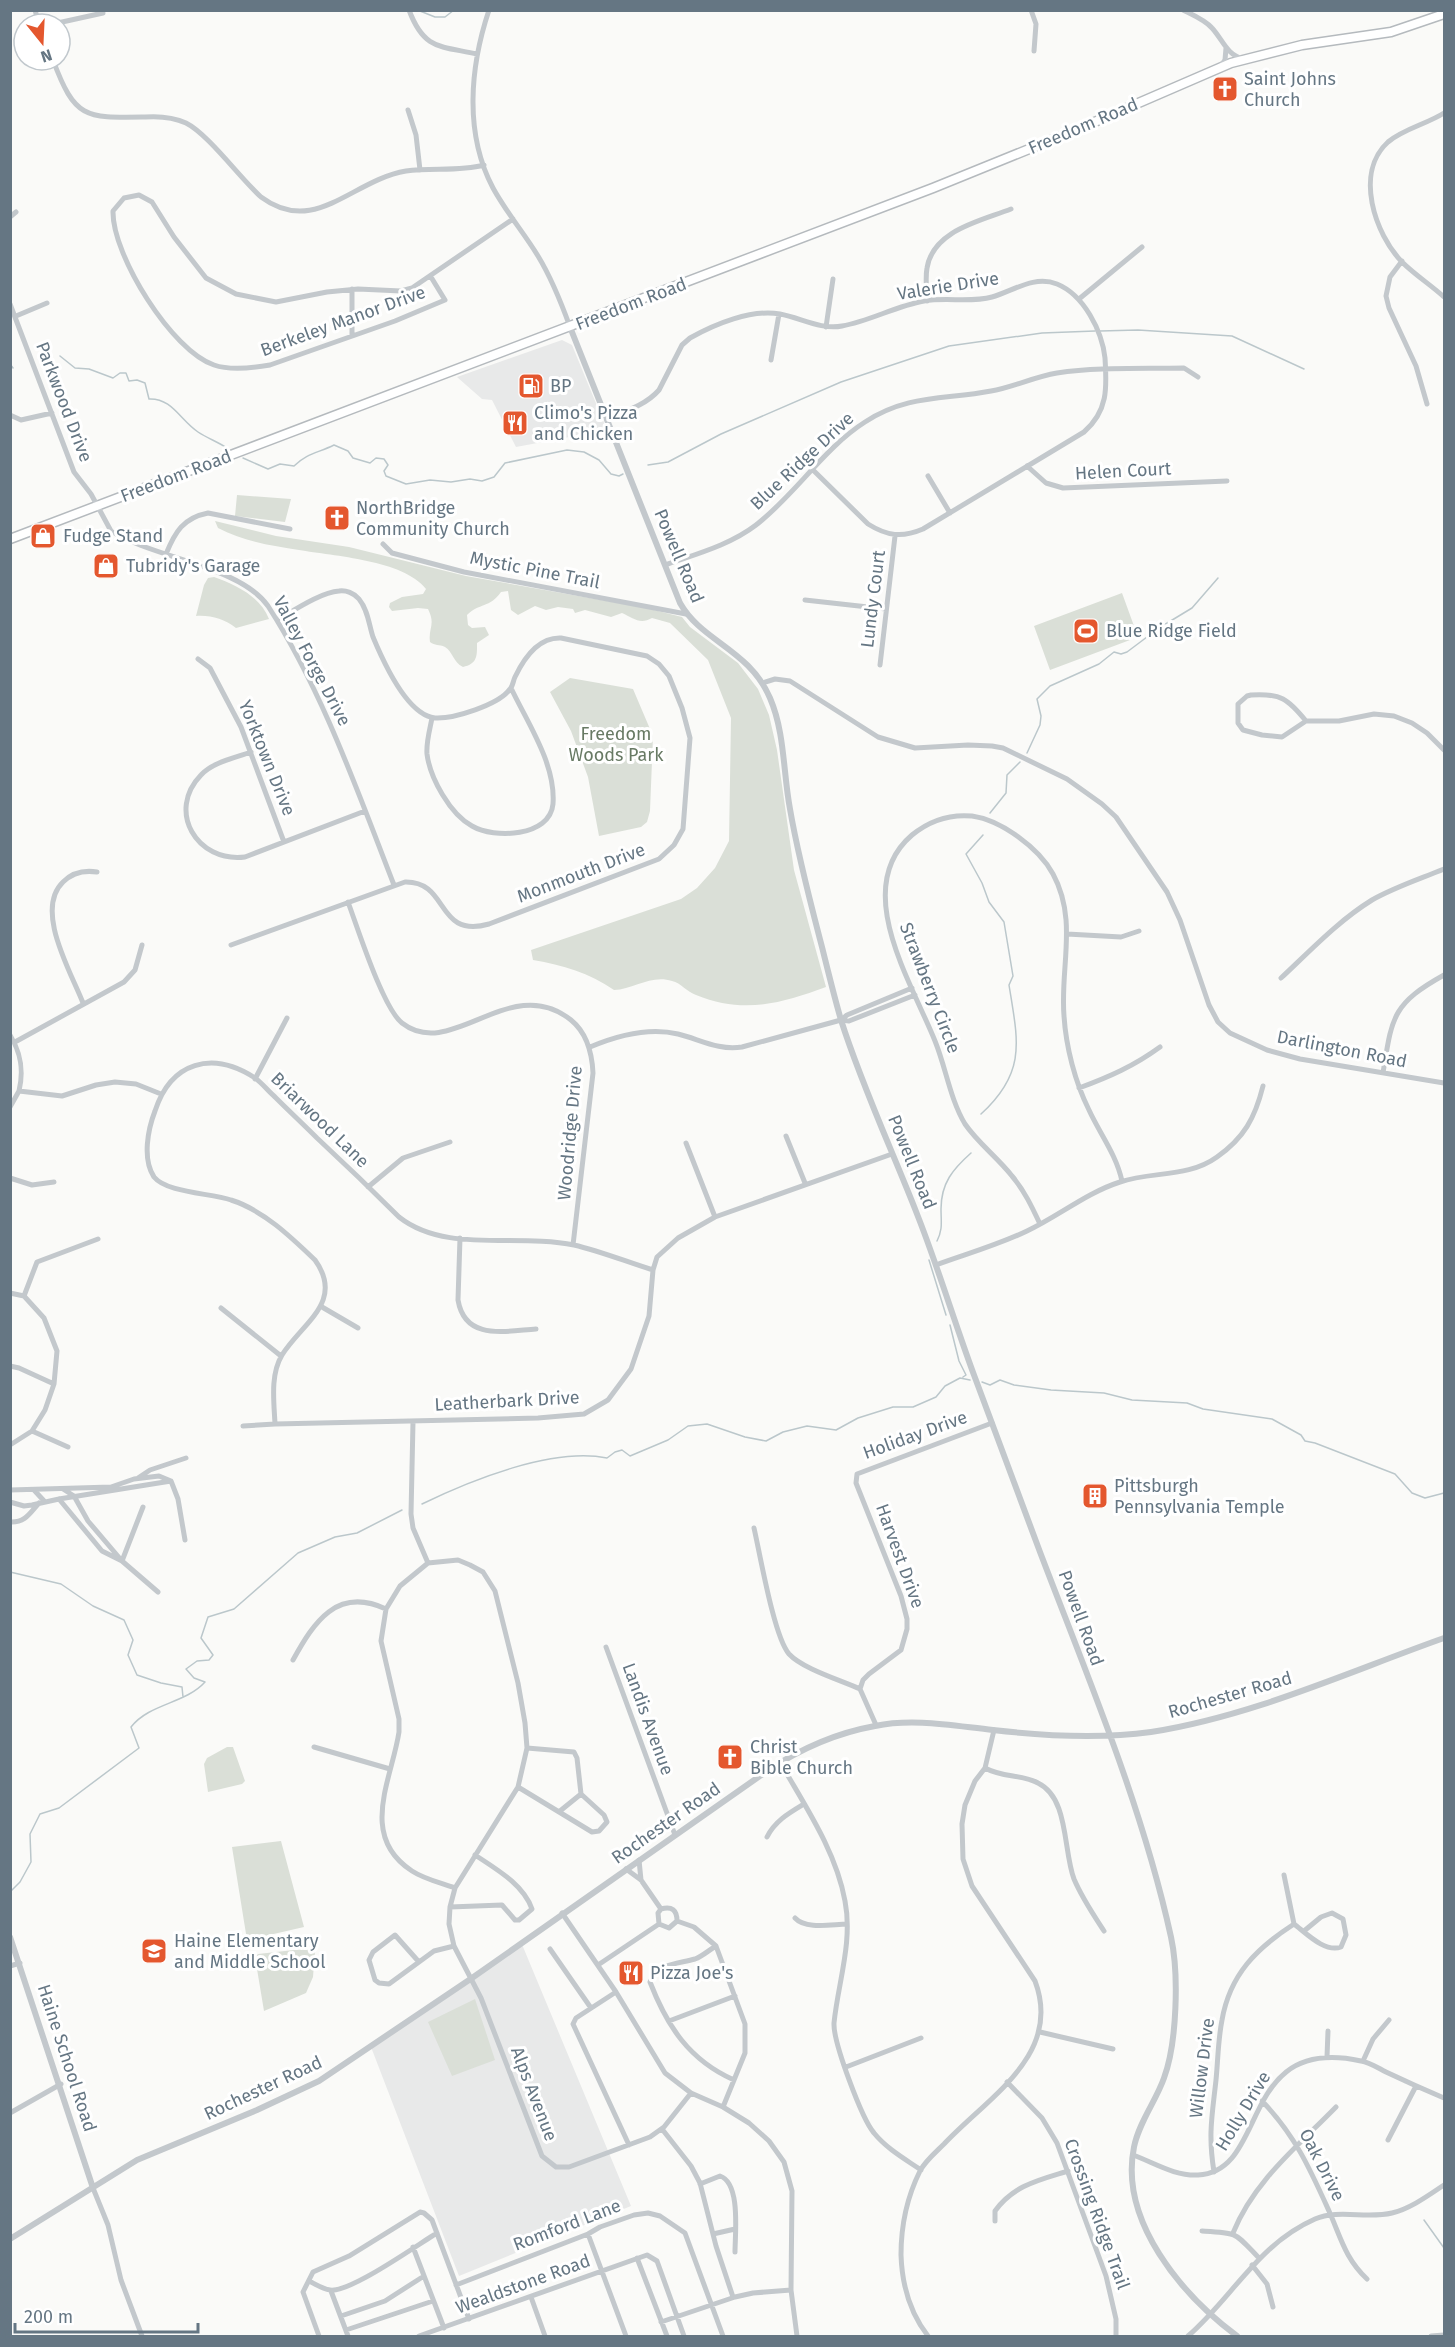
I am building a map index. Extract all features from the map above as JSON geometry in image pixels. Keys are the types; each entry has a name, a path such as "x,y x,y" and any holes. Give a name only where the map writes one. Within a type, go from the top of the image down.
{"main road":[{"name":"Freedom Road","path":"10,539 944,184 1076,130 1220,67 1245,58 1302,45 1391,32 1444,14"}],"street":[{"path":"409,10 417,31 427,40 477,54"},
{"name":"Powell Road","path":"489,10 477,54 472,105 474,128 484,165 492,187 550,278 686,614 740,657 762,683 777,717 802,873 841,1020 936,1265 974,1376 1141,1825 1172,1942 1176,1970 1175,2014 1166,2074 1135,2141 1131,2186 1142,2219 1173,2273 1209,2315 1237,2337"},
{"path":"1031,10 1036,24 1034,51"},
{"path":"1183,10 1211,26 1233,55 1245,58"},
{"path":"72,20 103,13"},
{"path":"1220,67 1225,60 1226,48"},
{"path":"57,72 68,97 80,110 102,117 165,117 187,124 208,142 261,197 279,208 297,212 319,209 384,176 420,170 452,170 484,165"},
{"path":"408,110 416,135 420,170"},
{"path":"1444,112 1390,140 1375,159 1371,169 1370,194 1385,236 1402,261 1444,297"},
{"name":"Berkeley Manor Drive","path":"430,277 445,300 395,321 270,365 254,368 216,366 182,345 160,317 135,279 117,233 113,211 124,198 139,195 146,197 162,214 174,237 206,278 236,294 276,302 352,289 401,291 412,288 513,219"},
{"path":"927,301 927,266 938,243 953,233 1011,209"},
{"path":"10,217 16,212"},
{"path":"1078,299 1142,247"},
{"path":"1402,261 1390,277 1386,296 1389,308 1416,366 1426,404"},
{"path":"826,327 833,279"},
{"name":"Valerie Drive","path":"608,418 654,397 682,345 690,338 750,315 779,314 826,327 844,326 900,307 927,301 985,298 1033,282 1058,285 1078,299 1092,320 1102,342 1106,370 1104,402 1097,419 1084,432 950,513 912,534 895,536"},
{"path":"352,289 352,335"},
{"path":"16,316 47,303"},
{"name":"Parkwood Drive","path":"10,304 74,472 98,506"},
{"path":"771,360 779,314"},
{"name":"Blue Ridge Drive","path":"665,565 731,541 744,533 768,515 849,434 864,422 910,402 933,397 992,391 1058,373 1184,368 1198,377"},
{"path":"10,415 21,420 52,412"},
{"name":"Helen Court","path":"1027,466 1046,483 1063,488 1227,481"},
{"path":"813,470 868,524 895,536"},
{"path":"928,476 950,513"},
{"name":"Valley Forge Drive","path":"98,506 111,531 237,580 264,600 277,620 337,740 394,885"},
{"path":"166,554 180,525 200,514 208,513 290,529"},
{"name":"Lundy Court","path":"880,665 895,536"},
{"name":"Mystic Pine Trail","path":"383,544 392,553 464,572 686,614"},
{"path":"277,620 330,592 342,591 353,594 362,604 374,638 403,694 412,706 432,718 454,715 482,706 502,697 511,688 545,760 552,791 551,812 543,822 512,834 494,833 472,826 459,815 441,789 427,756 432,718"},
{"path":"805,600 886,609"},
{"name":"Monmouth Drive","path":"231,945 394,885 413,882 427,887 454,921 466,927 481,927 651,863 668,852 680,838 686,818 690,733 673,684 659,664 647,656 636,653 551,638 534,648 521,666 511,688"},
{"name":"Yorktown Drive","path":"198,659 210,668 241,727 284,842"},
{"name":"Darlington Road","path":"762,683 775,679 790,681 878,737 898,744 915,748 992,746 1014,753 1066,779 1116,817 1167,892 1180,920 1209,1005 1223,1028 1238,1038 1267,1050 1300,1059 1444,1083"},
{"path":"1306,721 1284,698 1279,696 1251,695 1238,704 1238,723 1243,730 1262,735 1282,737 1306,721 1339,720 1374,714 1394,716 1412,723 1427,733 1444,750"},
{"path":"251,752 210,767 200,775 191,788 187,800 187,816 191,831 200,844 207,849 229,858 245,857 365,811"},
{"name":"Strawberry Circle","path":"1040,1224 1017,1182 965,1123 956,1105 936,1043 892,937 884,896 885,882 894,857 907,840 925,826 937,820 960,816 982,818 1001,825 1043,860 1058,884 1066,906 1064,1017 1079,1088 1113,1152 1122,1181"},
{"path":"1281,978 1353,913 1398,888 1444,869"},
{"path":"83,1003 54,929 51,904 54,894 68,878 82,871 97,872"},
{"name":"Woodridge Drive","path":"348,902 390,1010 408,1027 422,1032 436,1033 516,1006 534,1004 552,1008 567,1017 579,1029 590,1047 593,1073 573,1245"},
{"path":"1067,934 1121,937 1139,931"},
{"path":"15,1042 83,1003 106,993 131,976 138,964 142,945"},
{"path":"1383,1074 1392,1026 1398,1011 1407,999 1444,975"},
{"path":"590,1047 616,1037 661,1032 676,1033 718,1046 734,1048 841,1020 847,1015 914,992"},
{"path":"255,1079 287,1018"},
{"path":"10,1035 19,1051 22,1070 19,1091 10,1107"},
{"path":"1079,1088 1119,1073 1160,1047"},
{"name":"Briarwood Lane","path":"322,1307 326,1291 320,1267 309,1254 273,1223 243,1204 204,1193 170,1187 155,1178 149,1163 148,1144 151,1122 162,1094 181,1071 200,1063 223,1065 255,1079 399,1217 429,1234 573,1245 653,1270"},
{"path":"19,1091 62,1096 96,1085 115,1082 136,1084 162,1094"},
{"path":"936,1265 1025,1232 1088,1195 1122,1181 1191,1171 1216,1158 1237,1140 1253,1120 1263,1086"},
{"path":"786,1136 805,1183"},
{"path":"368,1187 403,1158 450,1142"},
{"path":"686,1143 715,1217"},
{"path":"653,1270 657,1257 678,1238 715,1217 805,1183 892,1154"},
{"path":"10,1178 32,1185 54,1182"},
{"path":"460,1238 458,1300 460,1309 470,1323 489,1331 536,1329"},
{"path":"24,1296 37,1263 98,1239"},
{"name":"Leatherbark Drive","path":"243,1426 413,1422 584,1414 608,1400 631,1369 650,1316 653,1270"},
{"path":"10,1293 24,1296 44,1318 57,1351 54,1384 45,1410 32,1431 10,1445"},
{"path":"275,1424 274,1382 281,1356 322,1307 358,1328"},
{"path":"221,1308 281,1356"},
{"path":"10,1366 54,1384"},
{"path":"413,1422 411,1514 413,1528 428,1563"},
{"name":"Holiday Drive","path":"856,1483 857,1474 860,1471 992,1423"},
{"path":"32,1431 68,1447"},
{"path":"10,1490 116,1487 150,1470 186,1458"},
{"path":"138,1478 159,1476 171,1481 178,1499 185,1540"},
{"path":"132,1488 138,1478"},
{"path":"10,1502 24,1506 59,1498 171,1481"},
{"name":"Harvest Drive","path":"856,1483 901,1596 907,1619 907,1629 901,1650 862,1680 860,1689"},
{"path":"62,1488 74,1496 88,1521 122,1561 158,1592"},
{"path":"34,1490 42,1503"},
{"path":"59,1498 102,1551 122,1561"},
{"path":"10,1522 25,1519 42,1503"},
{"path":"122,1561 143,1507"},
{"path":"754,1528 780,1638 789,1654 804,1664 860,1689 876,1725"},
{"path":"455,1888 412,1871 389,1846 380,1815 397,1743 399,1719 381,1641 386,1609 400,1586 428,1563 458,1560 483,1572 492,1586 518,1683 527,1748 518,1787 455,1888 450,1907 449,1924 454,1946 472,1978"},
{"path":"293,1660 310,1629 323,1614 334,1607 358,1602 386,1609"},
{"name":"Rochester Road","path":"10,2239 116,2172 156,2151 266,2107 319,2081 472,1978 780,1762 828,1738 876,1725 925,1723 1066,1736 1108,1736 1174,1728 1221,1717 1444,1638"},
{"name":"Landis Avenue","path":"606,1647 675,1835"},
{"path":"928,2337 912,2309 902,2277 901,2237 908,2203 921,2170 1027,2060 1041,2032 1040,1994 1035,1981 972,1886 963,1859 961,1833 965,1805 975,1781 985,1768 994,1730"},
{"path":"314,1747 390,1768"},
{"path":"518,1787 592,1832 599,1831 607,1822 581,1794 577,1758 574,1752 527,1748"},
{"path":"780,1762 838,1869 846,1904 848,1924 834,2026 846,2067 861,2108 874,2133 897,2154 921,2170"},
{"path":"985,1768 1001,1775 1037,1782 1054,1796 1060,1812 1067,1853 1075,1879 1083,1899 1104,1931"},
{"path":"560,1811 581,1794"},
{"path":"767,1837 774,1825 804,1804"},
{"path":"450,1907 502,1905 515,1920 519,1920 532,1909 522,1891 475,1855"},
{"path":"639,1860 641,1880"},
{"path":"626,1869 641,1880 661,1909"},
{"path":"1284,1875 1294,1924 1323,1945 1336,1949 1341,1947 1346,1935 1343,1919 1332,1913 1321,1917 1304,1931"},
{"path":"659,1924 669,1928 677,1921 674,1909 668,1907 661,1909"},
{"path":"659,1924 657,1919 661,1909"},
{"path":"562,1913 616,1992 664,2073 691,2093 723,2107 748,2123 768,2140 783,2162 792,2191 791,2290 797,2337"},
{"path":"795,1918 799,1922 808,1924 848,1924"},
{"path":"677,1921 694,1927 716,1946 745,2024 747,2039 745,2053 723,2107"},
{"path":"598,1965 659,1924"},
{"name":"Willow Drive","path":"1214,2172 1210,2149 1210,2120 1222,2018 1234,1983 1244,1965 1260,1948 1294,1924"},
{"path":"419,1962 395,1935 373,1952 369,1960 375,1980 385,1984 402,1976 441,1947 454,1946"},
{"name":"Haine School Road","path":"10,1937 61,2084 93,2188"},
{"path":"716,1946 699,1957 669,1964 653,1974 650,1982 669,2022 694,2057 717,2073 734,2080"},
{"path":"550,1949 591,2008"},
{"path":"10,1966 20,1963"},
{"name":"Alps Avenue","path":"472,1978 482,1998 532,2134 545,2160 556,2167 570,2167 651,2137 662,2129 691,2093"},
{"path":"616,1992 576,2018 573,2029 629,2145"},
{"path":"669,2022 735,1996"},
{"path":"1363,2061 1373,2039 1389,2020"},
{"path":"1328,2031 1328,2057"},
{"path":"1041,2032 1113,2049"},
{"path":"846,2067 921,2038"},
{"name":"Holly Drive","path":"1133,2155 1178,2173 1201,2175 1226,2167 1232,2160 1262,2101 1282,2074 1298,2063 1328,2057 1363,2061 1444,2098"},
{"name":"Crossing Ridge Trail","path":"1007,2082 1051,2130 1106,2276 1116,2319 1116,2337"},
{"path":"10,2113 61,2084"},
{"path":"1388,2140 1416,2086"},
{"name":"Oak Drive","path":"1262,2101 1284,2125 1298,2146 1331,2216 1344,2250 1355,2267 1367,2279"},
{"path":"1233,2233 1248,2202 1265,2180 1336,2107"},
{"path":"662,2129 691,2166 700,2184 733,2297"},
{"path":"995,2222 995,2211 1011,2192 1068,2171"},
{"path":"700,2184 720,2176 728,2181 736,2210 735,2252"},
{"path":"1188,2337 1259,2258 1303,2224 1322,2217 1392,2213 1416,2203 1444,2185"},
{"path":"93,2188 108,2225 121,2280 142,2337"},
{"path":"319,2337 303,2292 314,2272 349,2256 415,2214 424,2213 429,2216 469,2319"},
{"name":"Romford Lane","path":"456,2285 588,2234 600,2227 634,2215 648,2213 660,2216 685,2233 723,2337"},
{"path":"713,2234 735,2229"},
{"path":"1202,2230 1233,2233 1240,2236 1259,2258"},
{"path":"309,2281 331,2291 361,2280 437,2233"},
{"path":"588,2234 627,2337"},
{"path":"413,2247 444,2328"},
{"path":"666,2337 637,2258 647,2255 657,2262 684,2337"},
{"name":"Wealdstone Road","path":"419,2337 637,2258"},
{"path":"1252,2265 1267,2284 1273,2307"},
{"path":"340,2316 385,2301 424,2276"},
{"path":"662,2322 733,2297 791,2290"},
{"path":"331,2291 347,2333 434,2301"},
{"path":"531,2297 545,2336"},
{"path":"1431,2337 1444,2335"}],"shaded area":[{"path":"562,340 572,345 607,430 516,447 492,400 482,399 457,377"},
{"path":"521,1942 631,2206 459,2276 371,2047"}],"green space":[{"path":"237,495 291,499 285,522 235,516"},
{"path":"215,521 276,536 349,547 466,576 646,608 682,617 690,627 738,663 758,689 769,715 777,750 794,870 826,987 777,1002 730,1004 696,995 675,982 665,979 614,990 575,970 533,960 531,950 681,899 697,888 715,868 729,841 731,718 708,660 670,623 652,618 640,621 622,613 611,617 585,610 575,613 573,609 558,607 546,610 535,606 518,615 511,610 508,591 501,592 493,601 467,615 468,625 472,628 485,627 489,635 477,643 477,655 472,664 463,667 445,647 430,642 432,623 428,609 392,611 389,607 390,603 402,597 423,594 426,589 416,579 385,565 247,540 218,528"},
{"path":"214,577 246,592 260,604 269,619 236,628 217,618 196,616 204,585 208,578"},
{"name":"Blue Ridge Field","path":"1122,593 1138,637 1050,670 1034,626"},
{"name":"Freedom Woods Park","path":"570,678 633,689 653,736 650,811 647,822 641,827 599,836 588,777 571,731 550,692"},
{"path":"227,1747 233,1747 245,1781 242,1784 208,1792 204,1764 207,1758"},
{"path":"281,1841 304,1927 247,1940 232,1847"},
{"path":"312,1948 315,1951 313,1977 306,1993 264,2011 255,1957 258,1954"},
{"path":"475,1999 495,2060 452,2076 428,2022"}],"waterway":[{"path":"420,11 435,17 445,17 454,10"},
{"path":"1100,331 1138,330 1232,336 1304,369"},
{"path":"648,465 668,462 721,434 841,382 949,346 1042,333 1095,331"},
{"path":"60,356 75,368 89,369 113,378 120,373 126,373 129,381 137,380 145,383 149,399 164,402 198,432 227,448"},
{"path":"10,364 13,368"},
{"path":"243,458 268,469 280,464 294,466 308,456 334,445 348,451 353,458 370,463 376,458 384,459 388,465 384,471 386,476 406,484 430,480 482,481 494,477 505,463 567,450 584,452 599,460 611,474 619,476 623,474"},
{"path":"1027,753 1040,725 1041,716 1037,699 1050,686 1099,664 1114,652 1121,654 1127,652 1159,628 1192,608 1218,578"},
{"path":"990,813 1006,793 1007,775 1020,762"},
{"path":"981,1114 996,1099 1006,1084 1016,1055 1015,1023 1009,985 1013,976 1004,922 989,902 982,883 966,854 983,835"},
{"path":"937,1241 941,1229 942,1200 946,1184 949,1177 971,1153"},
{"path":"929,1260 946,1315"},
{"path":"950,1325 959,1361 966,1375 963,1377"},
{"path":"422,1504 488,1476 538,1461 562,1457 607,1458 622,1450 630,1456 668,1440 688,1426 707,1424 745,1437 766,1441 783,1432 807,1426 836,1430 858,1418 893,1407 913,1407 936,1397 945,1386 960,1378 970,1380"},
{"path":"982,1382 990,1385 1000,1380 1014,1385 1104,1393 1132,1400 1187,1403 1203,1409 1272,1419 1301,1435 1305,1441 1395,1474 1412,1493 1425,1498 1444,1493"},
{"path":"10,1892 20,1882 31,1862 30,1834 40,1814 59,1808 139,1748 131,1727 139,1719 157,1708 188,1695 205,1682 194,1678 186,1669 197,1661 209,1660 213,1655 201,1638 208,1617 234,1609 298,1553 335,1537 357,1533 402,1510"},
{"path":"10,1572 61,1584 93,1606 124,1620 133,1640 128,1655 137,1675 182,1687 183,1697"},
{"path":"1424,2220 1444,2248"}],"place":[{"name":"Saint Johns Church","path":"1225,89"},
{"name":"BP","path":"531,386"},
{"name":"Climo's Pizza and Chicken","path":"515,423"},
{"name":"NorthBridge Community Church","path":"337,518"},
{"name":"Fudge Stand","path":"43,536"},
{"name":"Tubridy's Garage","path":"106,566"},
{"name":"Blue Ridge Field","path":"1086,631"},
{"name":"Pittsburgh Pennsylvania Temple","path":"1095,1496"},
{"name":"Christ Bible Church","path":"730,1757"},
{"name":"Haine Elementary and Middle School","path":"154,1951"},
{"name":"Pizza Joe's","path":"631,1973"}]}
